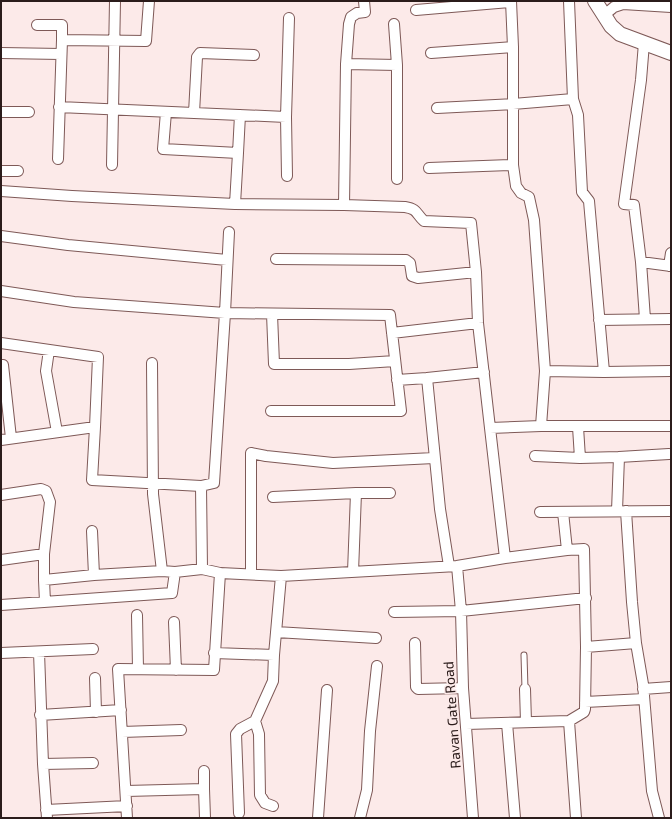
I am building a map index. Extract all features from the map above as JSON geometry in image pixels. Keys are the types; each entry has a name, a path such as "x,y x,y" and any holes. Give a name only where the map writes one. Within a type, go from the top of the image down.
{"street":[{"path":"112,165 115,1"},
{"path":"62,40 146,42 149,1"},
{"path":"344,205 346,64 349,24 351,17 357,13 365,12 364,1"},
{"path":"416,10 511,1 513,47 513,165 516,186 521,193 528,197 532,208 545,371 541,426"},
{"path":"569,1 573,99 578,115 582,192 589,201 604,372"},
{"path":"595,1 603,16 620,34 671,53"},
{"path":"603,16 614,7 623,4 671,7"},
{"path":"287,176 286,117 289,18"},
{"path":"394,24 397,65 396,179"},
{"path":"37,25 62,25 58,159"},
{"path":"644,43 641,80 624,204 634,205 641,262 645,319"},
{"path":"431,53 513,47"},
{"path":"1,53 61,54"},
{"path":"194,113 197,57 200,53 254,55"},
{"path":"346,64 397,65"},
{"path":"437,108 573,99"},
{"path":"59,108 286,117"},
{"path":"1,112 29,112"},
{"path":"166,112 163,149 238,153"},
{"path":"235,204 240,115"},
{"path":"429,168 513,165"},
{"path":"1,179 1,171 18,171"},
{"path":"1,191 235,204 405,207 412,208 418,212 419,217 424,221 471,223 476,272 478,324 505,558"},
{"path":"1,343 98,357 92,480 153,482 201,486 214,483 229,232"},
{"path":"1,236 68,245 227,260"},
{"path":"641,262 670,266 671,253"},
{"path":"276,259 406,260 410,263 412,276 418,278 476,272"},
{"path":"1,291 74,302 225,313 390,316 401,411 272,411"},
{"path":"272,314 274,364 349,364 395,361"},
{"path":"599,320 671,319"},
{"path":"392,333 478,324"},
{"path":"49,350 46,371 57,432"},
{"path":"152,363 153,482 162,571"},
{"path":"3,365 11,438"},
{"path":"545,371 671,371"},
{"path":"397,380 484,372"},
{"name":"Ravan Gate Road","path":"427,378 440,509 453,566 460,611 463,688 473,818"},
{"path":"490,428 541,426 671,426"},
{"path":"1,440 95,427"},
{"path":"578,427 580,458"},
{"path":"251,574 251,453 333,463 434,458"},
{"path":"535,456 580,458 669,454"},
{"path":"620,457 622,511 636,643 644,694 652,791 659,818"},
{"path":"201,486 202,569"},
{"path":"1,495 36,489 46,491 50,502 44,554 45,602"},
{"path":"353,572 356,493"},
{"path":"273,497 390,493"},
{"path":"540,512 671,511"},
{"path":"563,512 567,550"},
{"path":"92,531 94,575"},
{"path":"44,580 94,575 162,571 175,572 202,569 220,573 281,576 353,572 453,566 505,558 584,549 586,598 584,712 569,721 466,724"},
{"path":"1,560 44,554"},
{"path":"1,605 172,593 175,572"},
{"path":"127,818 118,669 214,670 220,573"},
{"path":"239,813 236,734 240,729 255,721 273,681 281,576"},
{"path":"394,612 460,611 586,598"},
{"path":"136,615 138,669"},
{"path":"174,622 176,670"},
{"path":"276,632 376,638"},
{"path":"415,643 416,687 418,689 463,688"},
{"path":"586,647 636,643"},
{"path":"1,654 93,649"},
{"path":"39,652 40,715 46,814 126,806"},
{"path":"214,653 274,655"},
{"path":"360,818 367,790 370,731 377,666"},
{"path":"95,678 96,712"},
{"path":"585,702 644,694 671,687"},
{"path":"525,689 526,722"},
{"path":"318,818 327,690"},
{"path":"40,715 121,710"},
{"path":"255,721 259,734 260,796 265,803 273,806"},
{"path":"569,721 576,818"},
{"path":"506,723 516,818"},
{"path":"122,732 181,730"},
{"path":"43,764 93,763"},
{"path":"204,771 205,818"},
{"path":"126,791 204,789"}],"lane":[{"path":"524,655 525,689"}]}
